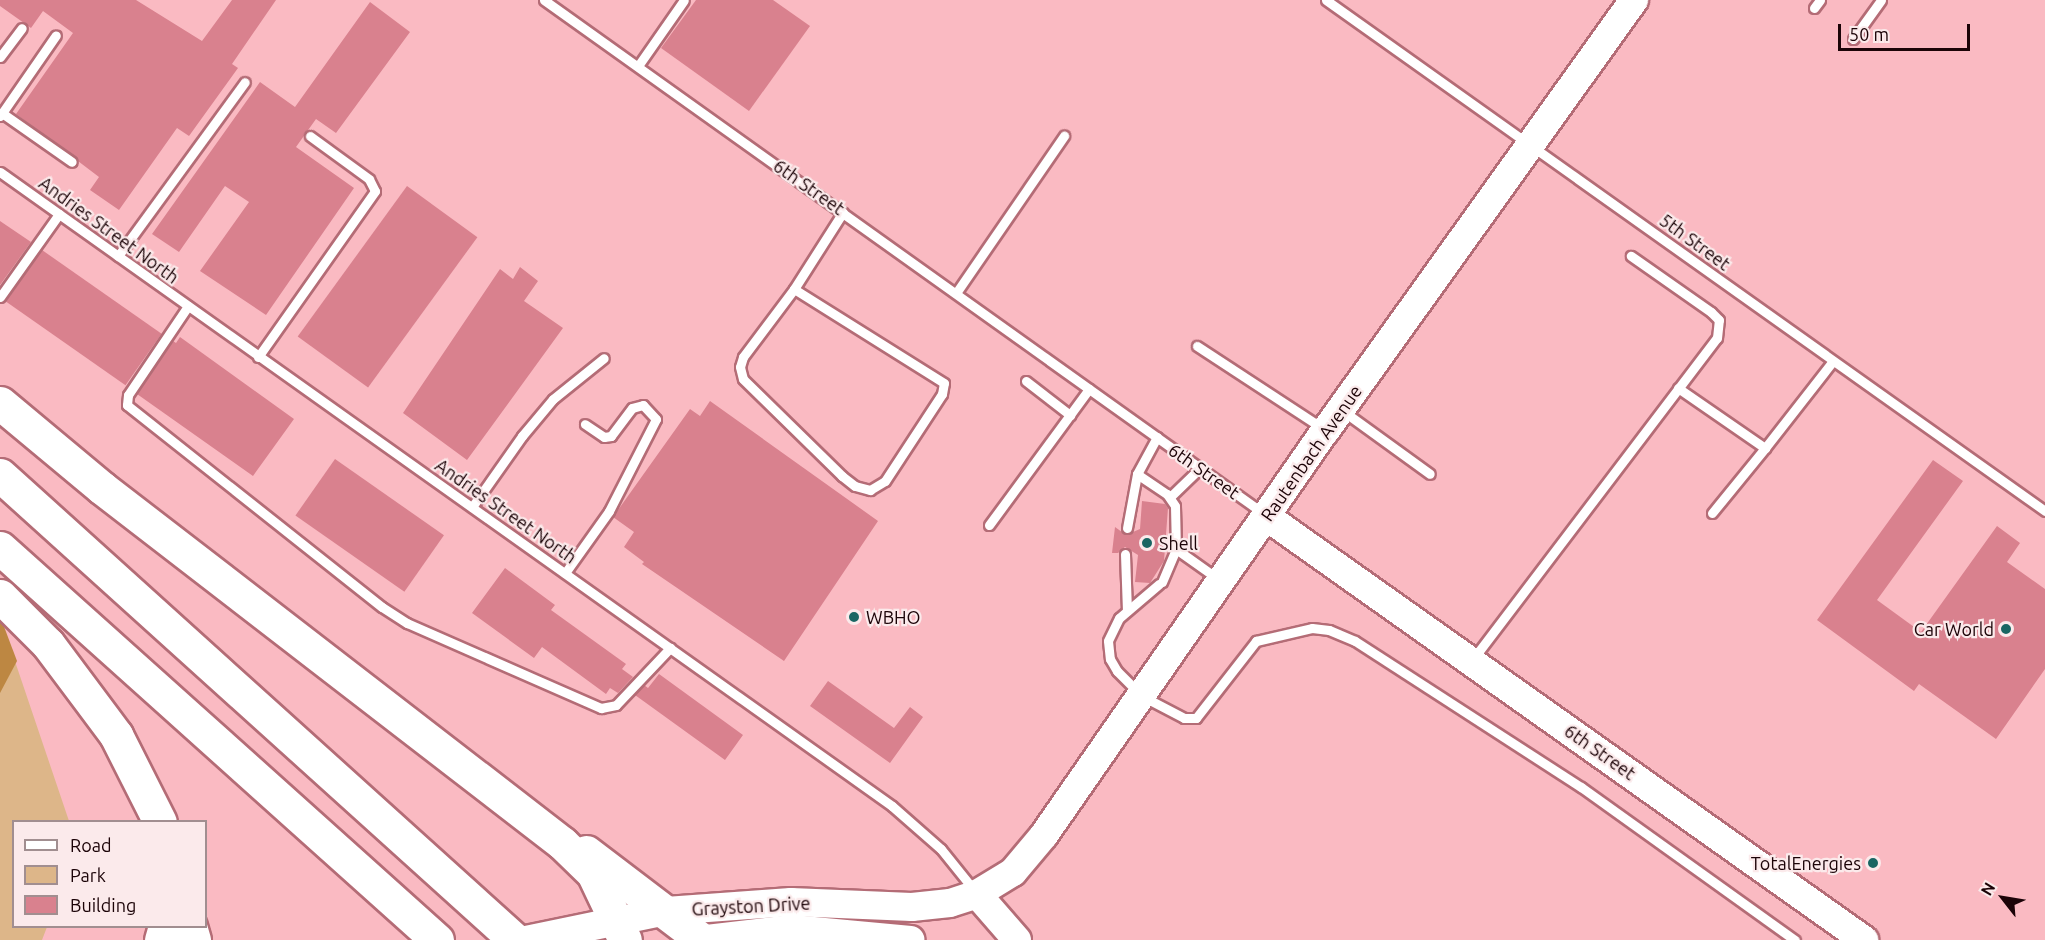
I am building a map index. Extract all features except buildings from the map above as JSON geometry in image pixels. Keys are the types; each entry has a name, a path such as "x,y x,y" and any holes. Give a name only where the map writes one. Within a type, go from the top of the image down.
{"highway":[{"path":"0,402 102,488 562,843 592,873 615,928"},
{"path":"0,475 514,940"},
{"path":"0,548 72,617 437,940"},
{"path":"0,596 48,644 116,735 159,820"},
{"path":"401,717 666,911 700,940"},
{"path":"116,735 148,820"}],"main road":[{"name":"Rautenbach Avenue","path":"977,894 999,883 1026,858 1268,517 1333,420 1634,0"},
{"name":"6th Street","path":"1268,517 1864,940"},
{"name":"Grayston Drive","path":"526,940 615,928 666,911 791,902 912,906 950,903 977,894"},
{"path":"977,894 1017,940"},
{"name":"Grayston Drive","path":"700,940 792,929 910,940"}],"lane":[{"name":"6th Street","path":"544,0 1268,517"},
{"path":"638,66 684,0"},
{"name":"5th Street","path":"1326,0 2045,511"},
{"path":"1853,39 1881,0"},
{"path":"0,57 22,28"},
{"path":"56,35 1,115 72,162"},
{"path":"118,256 245,82"},
{"path":"258,357 375,191 369,179 310,136"},
{"path":"956,293 1064,136"},
{"name":"Andries Street North","path":"0,172 891,806 941,849 977,894"},
{"path":"794,290 944,383 942,394 885,481 870,490 855,486 842,476 743,379 740,367 743,357 794,290 843,212"},
{"path":"0,297 59,214"},
{"path":"1472,661 1718,338 1719,320 1631,256"},
{"path":"188,306 128,395 127,405 382,607 407,622 601,708 615,705 670,648"},
{"path":"1197,346 1430,474"},
{"path":"472,507 522,435 553,399 604,358"},
{"path":"1712,513 1833,360"},
{"path":"1026,381 1070,415"},
{"path":"1678,388 1765,448"},
{"path":"989,525 1089,389"},
{"path":"566,573 609,511 656,419 643,405 632,408 611,436 604,437 585,424"},
{"path":"1127,528 1137,474 1157,437"},
{"path":"1170,497 1200,468"},
{"path":"1137,474 1170,497 1175,506 1176,549 1160,583 1127,610 1112,626 1108,649 1117,671 1142,696 1184,718 1196,718 1256,641 1312,628 1329,630 1355,641 1581,787 1795,940"},
{"path":"1176,549 1222,582"},
{"path":"1125,554 1127,610"}],"green space":[{"path":"0,617 69,820 12,820 12,928 47,928 42,940 0,940"}],"shaded area":[{"path":"0,616 17,661 0,693"}],"place":[{"name":"Shell","path":"1147,543"},
{"name":"WBHO","path":"854,617"},
{"name":"Car World","path":"2006,629"},
{"name":"TotalEnergies","path":"1873,863"}]}
